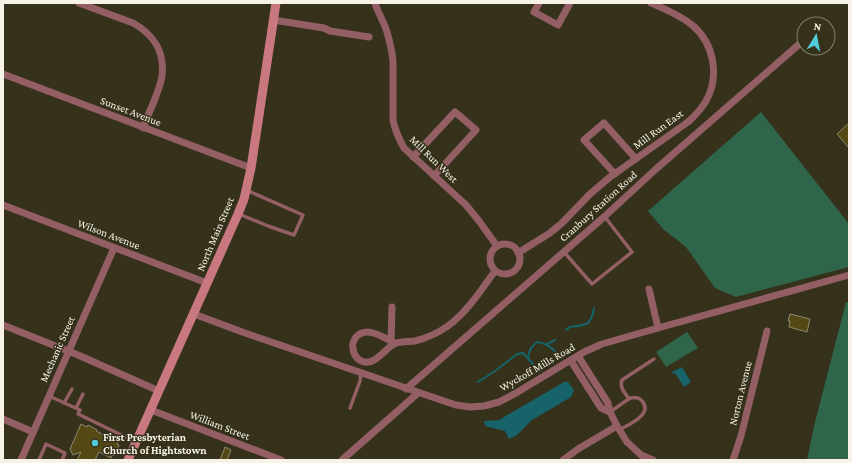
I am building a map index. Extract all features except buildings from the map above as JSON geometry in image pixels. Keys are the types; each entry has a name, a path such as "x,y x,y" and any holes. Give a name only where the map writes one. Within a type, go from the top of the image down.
{"street":[{"path":"79,3 141,27 148,33 158,48 163,66 162,76 143,128"},
{"name":"North Main Street","path":"128,460 238,214 246,190 251,168 276,3"},
{"name":"Mill Run West","path":"375,3 387,31 392,51 393,120 395,130 404,148 466,205 497,246"},
{"path":"539,3 534,12 558,25 570,3"},
{"name":"Mill Run East","path":"518,252 550,233 562,223 590,194 615,174 688,122 701,108 709,94 714,75 714,64 712,55 703,37 691,24 650,3"},
{"path":"273,20 369,37"},
{"name":"Cranbury Station Road","path":"406,389 604,217 656,169 796,47"},
{"name":"Sunset Avenue","path":"3,74 251,168"},
{"path":"413,157 456,112 476,130 434,176"},
{"path":"615,174 584,140 604,123 636,159"},
{"name":"Wilson Avenue","path":"3,205 207,283"},
{"path":"506,244 518,252 518,265 512,272 504,274 495,271 491,264 490,256 497,246 506,244"},
{"name":"Mechanic Street","path":"21,460 114,248"},
{"path":"392,307 393,342 374,360 365,362 360,360 356,357 352,347 356,337 360,334 369,332 393,342 416,341 434,334 448,326 470,305 495,271"},
{"name":"Wyckoff Mills Road","path":"194,314 418,393 456,405 484,406 499,402 578,356 602,344 849,275"},
{"path":"649,289 658,328"},
{"path":"3,325 68,351 159,391"},
{"name":"Norton Avenue","path":"733,460 741,436 767,331"},
{"path":"578,356 608,403 610,412 627,442 641,455 653,460"},
{"path":"571,361 601,408 610,412"},
{"path":"361,373 365,362"},
{"path":"586,385 593,380"},
{"path":"342,460 418,393"},
{"name":"William Street","path":"151,410 281,460"},
{"path":"3,419 33,432"},
{"path":"563,460 584,446 618,428"}],"lane":[{"path":"238,214 294,235 303,215 246,190"},
{"path":"564,252 592,284 632,252 604,217"},
{"path":"629,399 621,386 622,380 654,359"},
{"path":"350,408 360,381 361,373"},
{"path":"64,403 72,389"},
{"path":"76,408 83,394"},
{"path":"49,396 80,410 78,414 136,442"},
{"path":"610,412 634,397 642,400 645,408 640,417 618,428"},
{"path":"39,460 46,444 65,453 62,460"}],"green space":[{"path":"761,112 849,224 849,267 736,297 715,288 686,247 663,229 648,211"},
{"path":"846,302 849,302 849,460 807,460 815,422"},
{"path":"687,332 698,348 666,367 656,352"}],"water":[{"path":"682,367 691,382 684,387 675,373 673,374 672,372"},
{"path":"564,382 568,382 574,390 571,397 532,420 517,435 509,439 505,431 485,426 484,421 499,420"}],"waterway":[{"path":"566,330 570,327 587,324 593,314 594,308"},
{"path":"547,344 555,340"},
{"path":"528,358 533,345 537,342 547,345 555,351"},
{"path":"478,382 517,354 523,353 533,364"}],"place":[{"name":"First Presbyterian Church of Hightstown","path":"95,443"}]}
